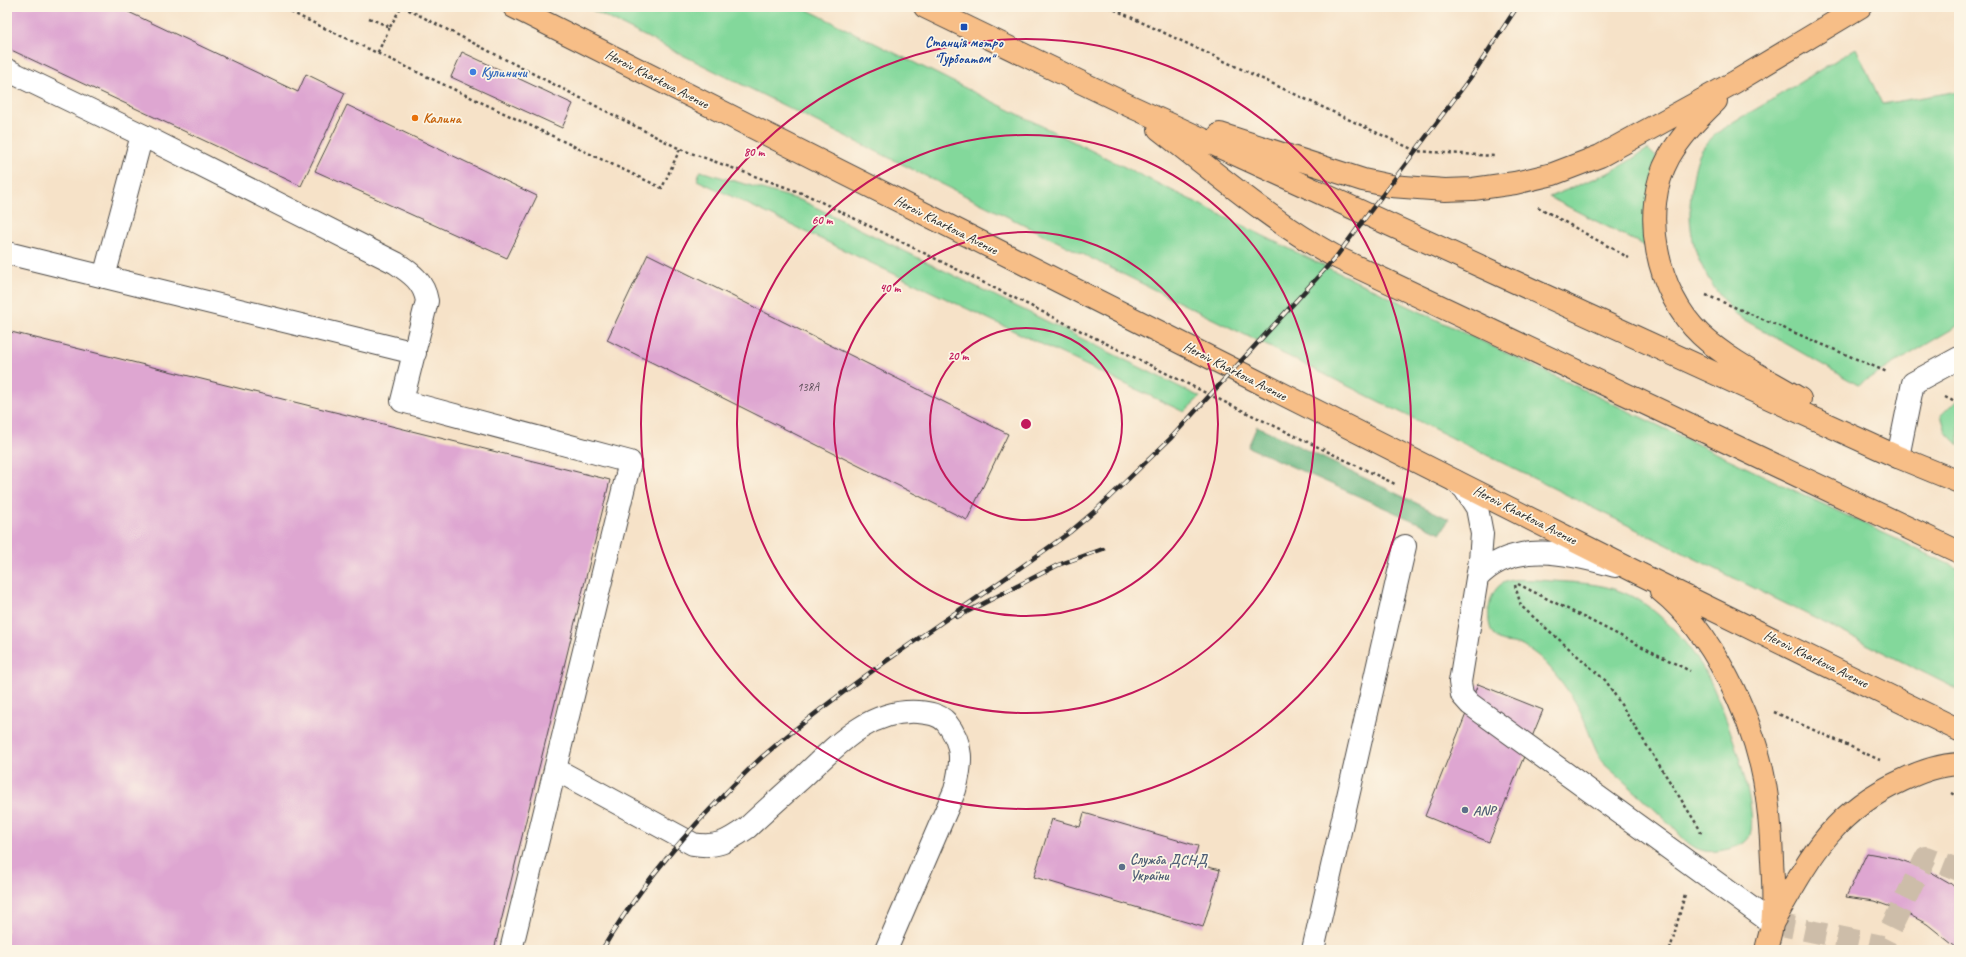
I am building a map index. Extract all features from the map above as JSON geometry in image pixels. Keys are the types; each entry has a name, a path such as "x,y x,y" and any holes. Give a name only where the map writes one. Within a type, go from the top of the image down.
{"main road":[{"name":"Heroiv Kharkova Avenue","path":"514,7 1220,363 1453,478 1642,575 1959,730"},
{"path":"925,7 1130,106 1898,457 1959,482"},
{"path":"1130,106 1363,180 1391,186 1419,189 1472,189 1515,183 1575,166 1600,156 1735,82 1860,7"},
{"path":"1735,82 1683,136 1669,157 1661,175 1657,194 1655,231 1665,278 1675,302 1686,319 1717,348 1898,457"},
{"path":"1130,106 1262,210 1297,234 1336,257 1959,552"},
{"path":"1642,575 1666,594 1699,632 1725,673 1746,720 1764,778 1768,808 1772,868 1772,923 1766,950"},
{"path":"1772,923 1808,862 1847,814 1877,792 1913,775 1959,764"}],"lane":[{"path":"7,70 142,135 396,263 406,270 422,285 427,301 402,401 630,462 511,950"},
{"path":"104,277 142,135"},
{"path":"7,253 415,353"},
{"path":"1898,457 1914,383 1959,358"},
{"path":"1453,478 1472,499 1481,520 1482,546 1460,682 1460,690 1466,700 1772,923"},
{"path":"1313,950 1404,546"},
{"path":"1477,578 1493,563 1519,554 1552,553 1603,563 1642,575"},
{"path":"555,769 693,844 706,846 718,845 731,839 746,828 837,745 868,723 890,714 909,712 930,713 943,718 955,732 960,750 960,770 955,790 886,950"}],"path":[{"path":"280,7 662,188 680,149"},
{"path":"377,54 390,27 402,7 680,149 807,195 1399,487"},
{"path":"1109,7 1416,151 1498,156"},
{"path":"369,18 390,27"},
{"path":"1536,206 1665,278 1914,383 1959,404"},
{"path":"1493,563 1515,583 1521,606 1606,681 1701,831 1670,950"}],"green space":[{"path":"586,7 802,7 1320,264 1959,569 1959,690"},
{"path":"1856,48 1882,104 1959,91 1959,325 1858,385 1736,315 1723,300 1704,271 1693,240 1690,223 1692,185 1697,160 1701,151 1709,140 1731,123"},
{"path":"1648,149 1657,158 1647,247 1549,197 1611,172"},
{"path":"700,171 803,201 1200,397 1184,412 697,180"},
{"path":"1959,397 1959,445 1946,432 1941,415"},
{"path":"1257,426 1449,519 1441,533 1248,447"},
{"path":"1539,580 1597,585 1620,591 1631,596 1642,602 1663,619 1692,651 1706,673 1721,706 1730,729 1745,778 1750,801 1752,821 1749,838 1744,843 1731,848 1711,852 1696,848 1687,842 1669,823 1604,764 1576,704 1559,678 1540,657 1527,648 1517,644 1501,641 1494,635 1489,621 1489,612 1492,596 1500,585 1509,581"}],"building":[{"path":"7,7 118,7 298,92 306,74 345,93 301,186 7,48"},
{"path":"462,52 573,104 562,128 451,77"},
{"path":"347,105 537,196 507,258 315,171"},
{"path":"648,254 1008,434 967,520 607,340"},
{"path":"7,331 610,480 494,950 7,950"},
{"path":"1478,684 1543,710 1489,842 1425,816"},
{"name":"Служба ДСНД України","path":"1084,813 1198,846 1193,863 1220,870 1203,927 1034,877 1052,819 1080,827"},
{"path":"1867,853 1895,858 1924,868 1950,883 1959,891 1959,950 1956,950 1957,948 1927,924 1902,911 1874,901 1846,897"}],"tunnel":[{"path":"1772,923 1882,946 1926,857 1959,870"}],"railway":[{"path":"602,950 623,916 670,853 697,823 762,757 874,669 1070,532 1095,511 1170,439 1336,257 1473,74 1517,7"},
{"path":"957,617 1058,565 1103,549"}],"place":[{"name":"Станція метро \"Турбоатом\"","path":"964,27"},
{"name":"Кулиничи","path":"473,72"},
{"name":"Калина","path":"415,118"},
{"name":"ANP","path":"1465,810"},
{"name":"Служба ДСНД України","path":"1122,867"}]}
